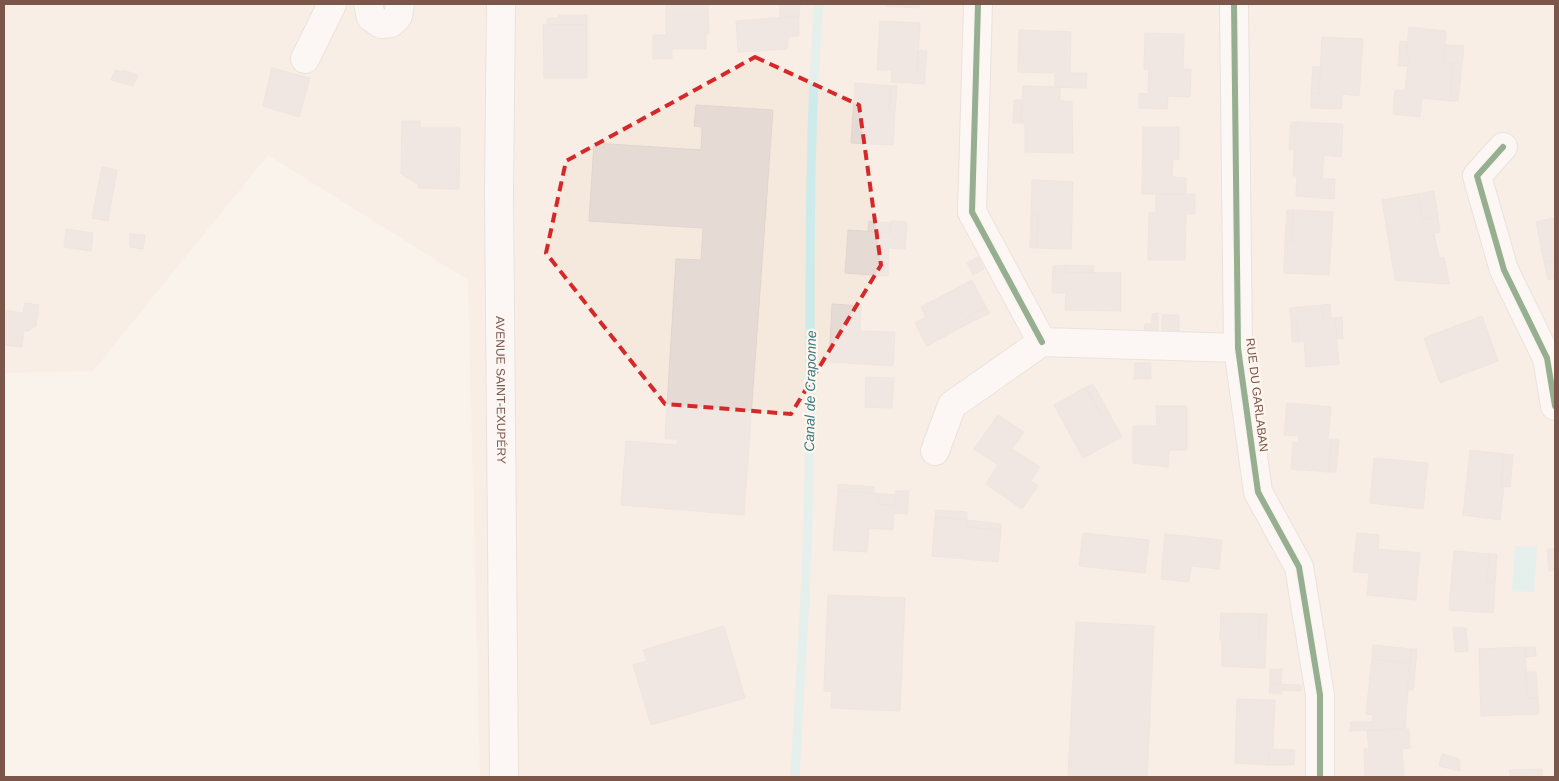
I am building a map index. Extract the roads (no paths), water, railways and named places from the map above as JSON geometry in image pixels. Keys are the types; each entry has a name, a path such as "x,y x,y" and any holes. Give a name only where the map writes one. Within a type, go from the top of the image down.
{"street":[{"path":"305,59 332,4"},
{"path":"368,4 371,17 381,24 390,24 398,16 400,4"},
{"name":"AVENUE SAINT-EXUPÉRY","path":"501,4 499,193 504,777"},
{"path":"978,4 972,212 1042,342"},
{"name":"RUE DU GARLABAN","path":"1234,4 1238,348 1258,492 1299,567 1320,696 1320,777"},
{"path":"1503,147 1477,176 1504,270 1547,358 1555,406"},
{"path":"935,451 952,405 1042,342 1238,348"}],"water":[{"path":"1515,546 1537,547 1534,592 1512,591"}],"waterway":[{"name":"Canal de Craponne","path":"795,777 807,550 812,132 819,4"}]}
